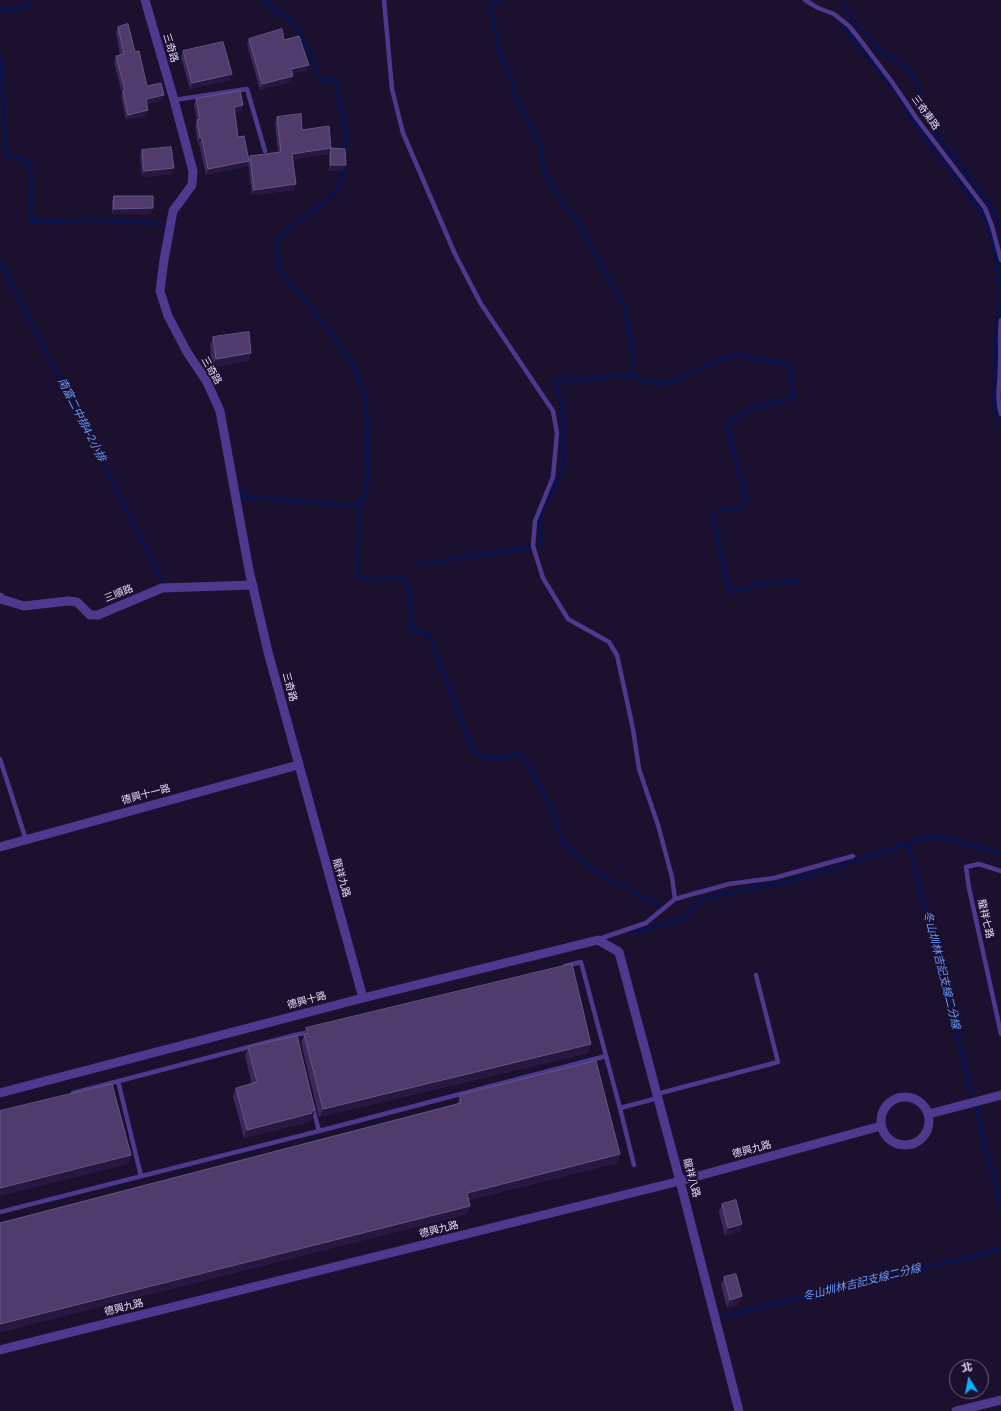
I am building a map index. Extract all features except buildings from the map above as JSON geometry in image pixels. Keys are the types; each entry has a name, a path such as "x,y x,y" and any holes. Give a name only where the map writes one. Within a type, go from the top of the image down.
{"street":[{"name":"三奇路","path":"144,0 174,100 193,171 192,185 172,212 160,291 168,316 187,352 207,382 220,411 249,570 268,652 298,765"},
{"name":"三順路","path":"0,597 1,599 24,606 68,601 77,602 90,615 98,615 162,588 253,585"},
{"name":"德興十一路","path":"0,847 298,765"},
{"name":"龍祥九路","path":"298,765 363,998"},
{"name":"德興十路","path":"0,1093 363,998 598,940"},
{"name":"龍祥八路","path":"598,940 619,952 658,1096 739,1411"},
{"path":"929,1114 1001,1095"},
{"path":"903,1097 912,1098 919,1101 925,1106 929,1114 929,1129 919,1142 912,1145 904,1146 889,1140 884,1134 881,1126 882,1114 888,1103 895,1099 903,1097"},
{"name":"德興九路","path":"0,1350 680,1181 881,1126"},
{"path":"956,1411 1001,1400"}],"lane":[{"path":"384,0 392,89 403,133 455,254 481,304 553,411 557,433 553,477 535,521 532,546 543,578 568,619 609,642 617,655 634,729 639,769 658,825 672,877 675,898"},
{"name":"三奇東路","path":"804,0 818,8 834,14 849,26 858,37 892,82 917,119 985,208 992,226 1001,260"},
{"path":"174,100 246,89 264,151"},
{"path":"1001,320 999,331 1000,366 998,393 1001,414"},
{"path":"0,759 26,840"},
{"path":"598,940 646,923 675,898 729,884 774,878 853,856"},
{"name":"龍祥七路","path":"1001,871 979,864 966,867 969,888 1001,1034"},
{"path":"558,968 581,962 634,1165"},
{"path":"620,1108 778,1062 756,975"},
{"path":"66,1095 318,1029"},
{"path":"295,1035 299,1050"},
{"path":"0,1212 606,1056"},
{"path":"118,1082 141,1176"},
{"path":"312,1102 319,1131"}],"waterway":[{"path":"0,12 2,10 27,8 27,0"},
{"path":"262,0 288,18 299,31 322,81 335,79 346,132 345,152"},
{"path":"500,0 493,2 490,8 500,53 510,77 518,103 540,143 545,173 563,204 579,224 625,308 633,355 632,375 657,384 674,381 716,361 737,354 790,365 794,398 749,410 741,414 727,425 744,492 745,506 717,511 712,516 730,592 766,583 798,581"},
{"path":"844,0 846,10 856,27 867,33 880,51 910,71 918,85 922,115 991,205 1001,227"},
{"path":"842,26 897,93 914,123 983,214 995,252 1001,291"},
{"path":"0,55 4,108 5,150 8,155 28,161 31,167 31,220 34,222 92,220 156,223 167,225 167,227"},
{"path":"344,166 343,179 335,191 322,204 286,230 279,239 276,254 280,271 328,329 353,364 366,401 368,482 359,506 358,576 367,579 403,578 408,584 412,631 429,635 474,753 492,758 522,754 553,811 562,841 598,873 664,908"},
{"name":"南富二中排4-2小排","path":"0,261 162,580"},
{"path":"1001,297 996,337 994,407 1001,426"},
{"path":"542,545 539,525 542,510 564,467 563,412 556,381 632,375"},
{"path":"236,487 244,490 244,497 359,506"},
{"path":"418,564 530,547"},
{"path":"635,932 682,919 702,899 726,893 778,884 832,869 908,843 936,836 1001,853"},
{"name":"冬山圳林吉記支線二分線","path":"908,843 973,1097"},
{"name":"冬山圳林吉記支線二分線","path":"975,1105 1001,1209"},
{"name":"冬山圳林吉記支線二分線","path":"722,1317 1001,1249"}]}
